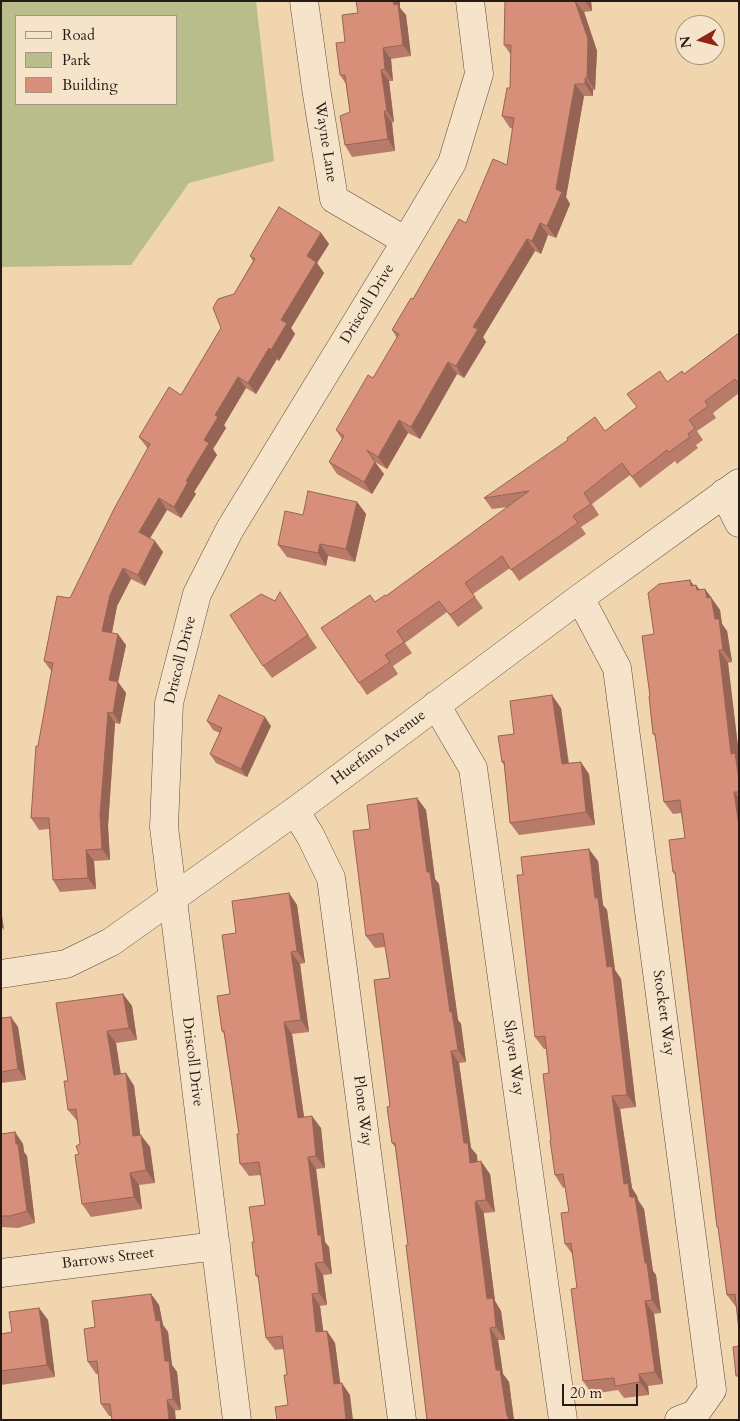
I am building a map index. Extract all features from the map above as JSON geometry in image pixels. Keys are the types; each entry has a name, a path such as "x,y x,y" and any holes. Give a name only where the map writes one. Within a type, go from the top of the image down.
{"street":[{"name":"Wayne Lane","path":"304,1 334,199 406,241"},
{"name":"Driscoll Drive","path":"237,1420 164,827 169,703 197,594 230,529 452,163 479,74 470,1"},
{"name":"Huerfano Avenue","path":"1,974 66,964 111,942 295,811 580,598 732,488"},
{"path":"732,488 739,523"},
{"name":"Stockett Way","path":"580,598 617,668 712,1390 694,1414 679,1420"},
{"name":"Slayen Way","path":"436,705 473,768 563,1420"},
{"name":"Plone Way","path":"295,811 310,835 331,878 402,1420"},
{"name":"Barrows Street","path":"1,1273 216,1246"}],"green space":[{"path":"1,1 256,1 274,161 189,183 131,265 1,267"}],"building":[{"path":"356,1 393,1 394,5 398,4 403,45 383,48 385,69 381,70 387,111 384,111 388,139 345,145 340,116 350,112 345,75 340,75 336,43 345,42 342,15 358,13"},
{"path":"505,1 575,1 588,39 587,78 585,78 585,84 575,84 556,189 562,192 547,226 540,223 532,241 527,239 473,327 478,329 456,366 448,362 411,427 399,420 378,457 367,450 375,462 364,482 329,462 344,436 336,430 368,375 373,378 399,334 392,330 411,298 413,299 459,219 466,223 493,159 507,165 514,118 502,116 507,88 510,88 511,45 504,45"},
{"path":"279,207 321,233 307,256 316,262 281,320 287,323 271,350 269,348 248,383 238,377 215,415 218,417 204,440 209,443 186,481 188,482 174,507 159,498 139,532 155,541 138,575 123,568 110,595 102,631 118,634 109,680 118,682 113,713 108,712 100,815 102,849 86,850 88,878 53,880 49,818 31,818 36,746 38,746 53,663 44,661 57,596 70,598 115,507 150,444 139,437 169,387 181,395 221,328 213,308 218,299 234,294 255,259 250,256"},
{"path":"739,333 739,383 735,379 705,401 708,406 689,420 695,428 688,434 690,437 669,452 667,450 632,477 622,463 584,493 591,504 573,516 578,523 511,570 502,556 465,583 475,597 450,615 439,601 397,631 404,642 385,655 390,662 359,683 321,628 370,595 375,602 386,596 529,491 484,498 568,440 567,438 595,417 605,431 637,407 627,394 660,371 667,382 682,371 684,374"},
{"path":"308,491 357,502 346,549 320,544 318,553 278,545 285,511 303,515"},
{"path":"690,580 691,586 696,585 697,590 705,589 707,598 711,597 715,619 719,619 723,650 719,650 731,754 735,753 739,780 739,792 734,792 739,826 739,1330 735,1294 727,1295 717,1227 675,872 673,872 669,840 685,838 680,800 664,802 655,734 653,734 642,636 654,634 648,593 659,584"},
{"path":"280,592 308,635 263,666 230,615 261,594 275,601"},
{"path":"219,695 265,717 241,769 210,754 222,728 207,721"},
{"path":"552,695 562,764 581,762 586,812 510,823 504,761 502,762 498,736 514,734 510,701"},
{"path":"417,798 427,872 430,872 450,1012 452,1012 458,1050 451,1051 464,1143 468,1143 470,1163 481,1161 486,1200 476,1201 475,1203 487,1299 493,1298 496,1327 490,1328 496,1370 500,1370 509,1420 427,1420 395,1143 392,1143 387,1107 390,1106 374,980 390,978 383,933 366,936 353,831 370,829 367,805"},
{"path":"589,849 595,898 598,898 607,967 612,966 627,1095 612,1096 624,1184 628,1183 630,1197 635,1197 652,1300 645,1301 655,1372 639,1374 640,1382 615,1386 614,1378 583,1381 571,1289 577,1288 571,1243 565,1244 561,1213 569,1212 563,1174 555,1175 543,1074 549,1073 545,1036 535,1037 517,875 523,875 521,857"},
{"path":"289,893 297,951 291,952 301,1020 284,1022 298,1118 312,1116 316,1156 308,1157 318,1235 321,1235 324,1262 315,1263 319,1293 312,1294 316,1332 327,1331 334,1384 342,1383 346,1420 277,1420 275,1407 288,1405 284,1375 287,1375 282,1336 266,1338 258,1275 256,1276 249,1207 265,1205 259,1162 240,1164 237,1134 239,1134 217,996 230,994 222,935 236,933 232,901"},
{"path":"123,994 129,1028 107,1031 114,1075 126,1073 133,1136 141,1135 146,1170 130,1173 134,1197 82,1204 75,1155 79,1154 76,1146 80,1144 76,1109 68,1110 64,1081 68,1081 56,1003"},
{"path":"11,1017 18,1069 1,1072 1,1018"},
{"path":"15,1132 27,1211 10,1216 1,1216 1,1134"},
{"path":"151,1294 156,1321 160,1320 165,1361 169,1361 173,1399 167,1400 169,1420 112,1420 110,1404 101,1404 97,1361 88,1362 84,1329 95,1327 92,1301"},
{"path":"39,1308 47,1365 1,1371 1,1334 12,1332 9,1312"},
{"path":"739,1346 739,1376 736,1376 733,1347"}]}
